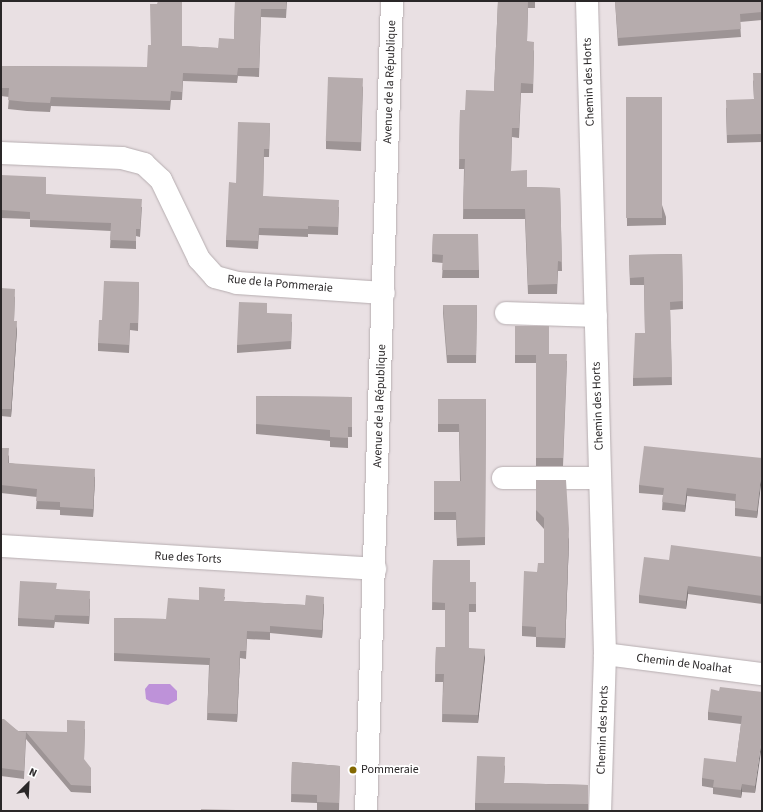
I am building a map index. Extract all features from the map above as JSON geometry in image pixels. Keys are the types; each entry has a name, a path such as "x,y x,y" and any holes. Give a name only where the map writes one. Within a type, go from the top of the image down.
{"street":[{"name":"Avenue de la République","path":"366,811 384,292 392,1"},
{"name":"Chemin des Horts","path":"587,1 605,654 600,811"},
{"name":"Rue de la Pommeraie","path":"1,154 122,158 144,164 161,180 199,259 215,278 237,283 384,292"},
{"path":"506,314 596,316"},
{"path":"503,478 600,478"},
{"name":"Rue des Torts","path":"1,546 374,569"},
{"name":"Chemin de Noalhat","path":"605,654 762,674"}],"shaded area":[{"path":"149,684 170,684 177,691 177,700 168,705 151,702 146,699 145,689"}],"building":[{"path":"158,1 182,1 182,46 218,48 219,38 234,39 235,1 286,1 286,9 261,9 259,68 238,68 237,75 183,73 182,92 171,91 170,101 51,97 50,103 8,100 9,88 1,88 1,66 147,67 148,45 151,45 150,4 157,4"},
{"path":"498,1 528,1 527,41 534,42 533,84 521,83 519,128 512,128 511,171 527,170 527,187 560,188 562,262 558,261 557,284 528,285 525,209 463,209 465,159 459,159 460,110 465,110 466,90 494,91"},
{"path":"615,1 762,1 762,12 740,14 741,29 618,38"},
{"path":"753,73 762,73 762,134 727,135 726,100 754,99"},
{"path":"328,77 363,78 361,142 326,141"},
{"path":"626,97 662,97 662,218 626,218"},
{"path":"238,122 270,123 269,149 264,149 263,196 339,200 338,227 308,226 308,229 259,228 258,241 226,240 229,182 236,183"},
{"path":"1,175 46,177 46,194 142,199 140,229 136,229 136,241 110,240 111,223 30,220 30,212 1,210"},
{"path":"433,234 478,234 479,270 442,270 443,255 432,254"},
{"path":"682,254 683,301 670,302 672,377 633,378 635,333 645,333 644,277 630,278 629,255"},
{"path":"104,281 139,282 138,323 130,323 129,345 98,343 99,320 102,320"},
{"path":"1,288 15,289 14,321 17,321 11,409 1,409"},
{"path":"239,302 267,303 267,313 292,314 291,341 237,345"},
{"path":"443,305 477,305 476,355 447,355"},
{"path":"515,326 549,326 549,354 567,354 563,458 536,458 536,355 515,355"},
{"path":"256,396 352,397 352,427 348,427 348,438 330,437 330,430 256,424"},
{"path":"438,399 486,399 485,537 457,538 456,512 434,512 434,481 461,481 459,424 438,424"},
{"path":"644,446 762,458 757,511 735,508 736,494 687,488 685,505 662,502 664,488 639,485"},
{"path":"1,448 9,448 8,463 95,469 93,509 60,507 60,502 36,501 37,489 1,485"},
{"path":"536,480 566,480 569,529 565,638 536,637 536,627 522,626 524,571 537,572 538,563 544,563 544,518 536,510"},
{"path":"671,545 762,557 762,596 688,586 686,601 639,595 644,557 669,560"},
{"path":"433,560 470,560 470,582 476,582 476,604 469,604 469,648 485,649 478,715 442,714 444,674 435,674 436,647 445,647 445,603 432,602"},
{"path":"20,581 57,583 56,589 90,591 89,616 55,615 54,620 18,618"},
{"path":"199,587 225,589 224,601 305,605 306,595 324,597 322,630 270,626 270,632 247,631 246,651 240,651 237,714 207,713 210,658 114,653 114,618 166,619 168,598 199,600"},
{"path":"720,687 762,692 762,738 755,786 742,784 741,790 713,787 714,780 702,778 704,758 736,762 742,716 708,712 711,689 719,691"},
{"path":"1,719 4,719 18,731 26,732 24,771 1,768"},
{"path":"67,720 85,721 84,759 91,768 91,786 71,785 26,732 67,732"},
{"path":"477,756 505,757 504,783 588,785 588,804 475,803"},
{"path":"292,762 340,766 339,803 317,802 317,795 291,794"},
{"path":"201,809 236,810 236,811 201,811"}],"place":[{"name":"Pommeraie","path":"353,770"}]}
